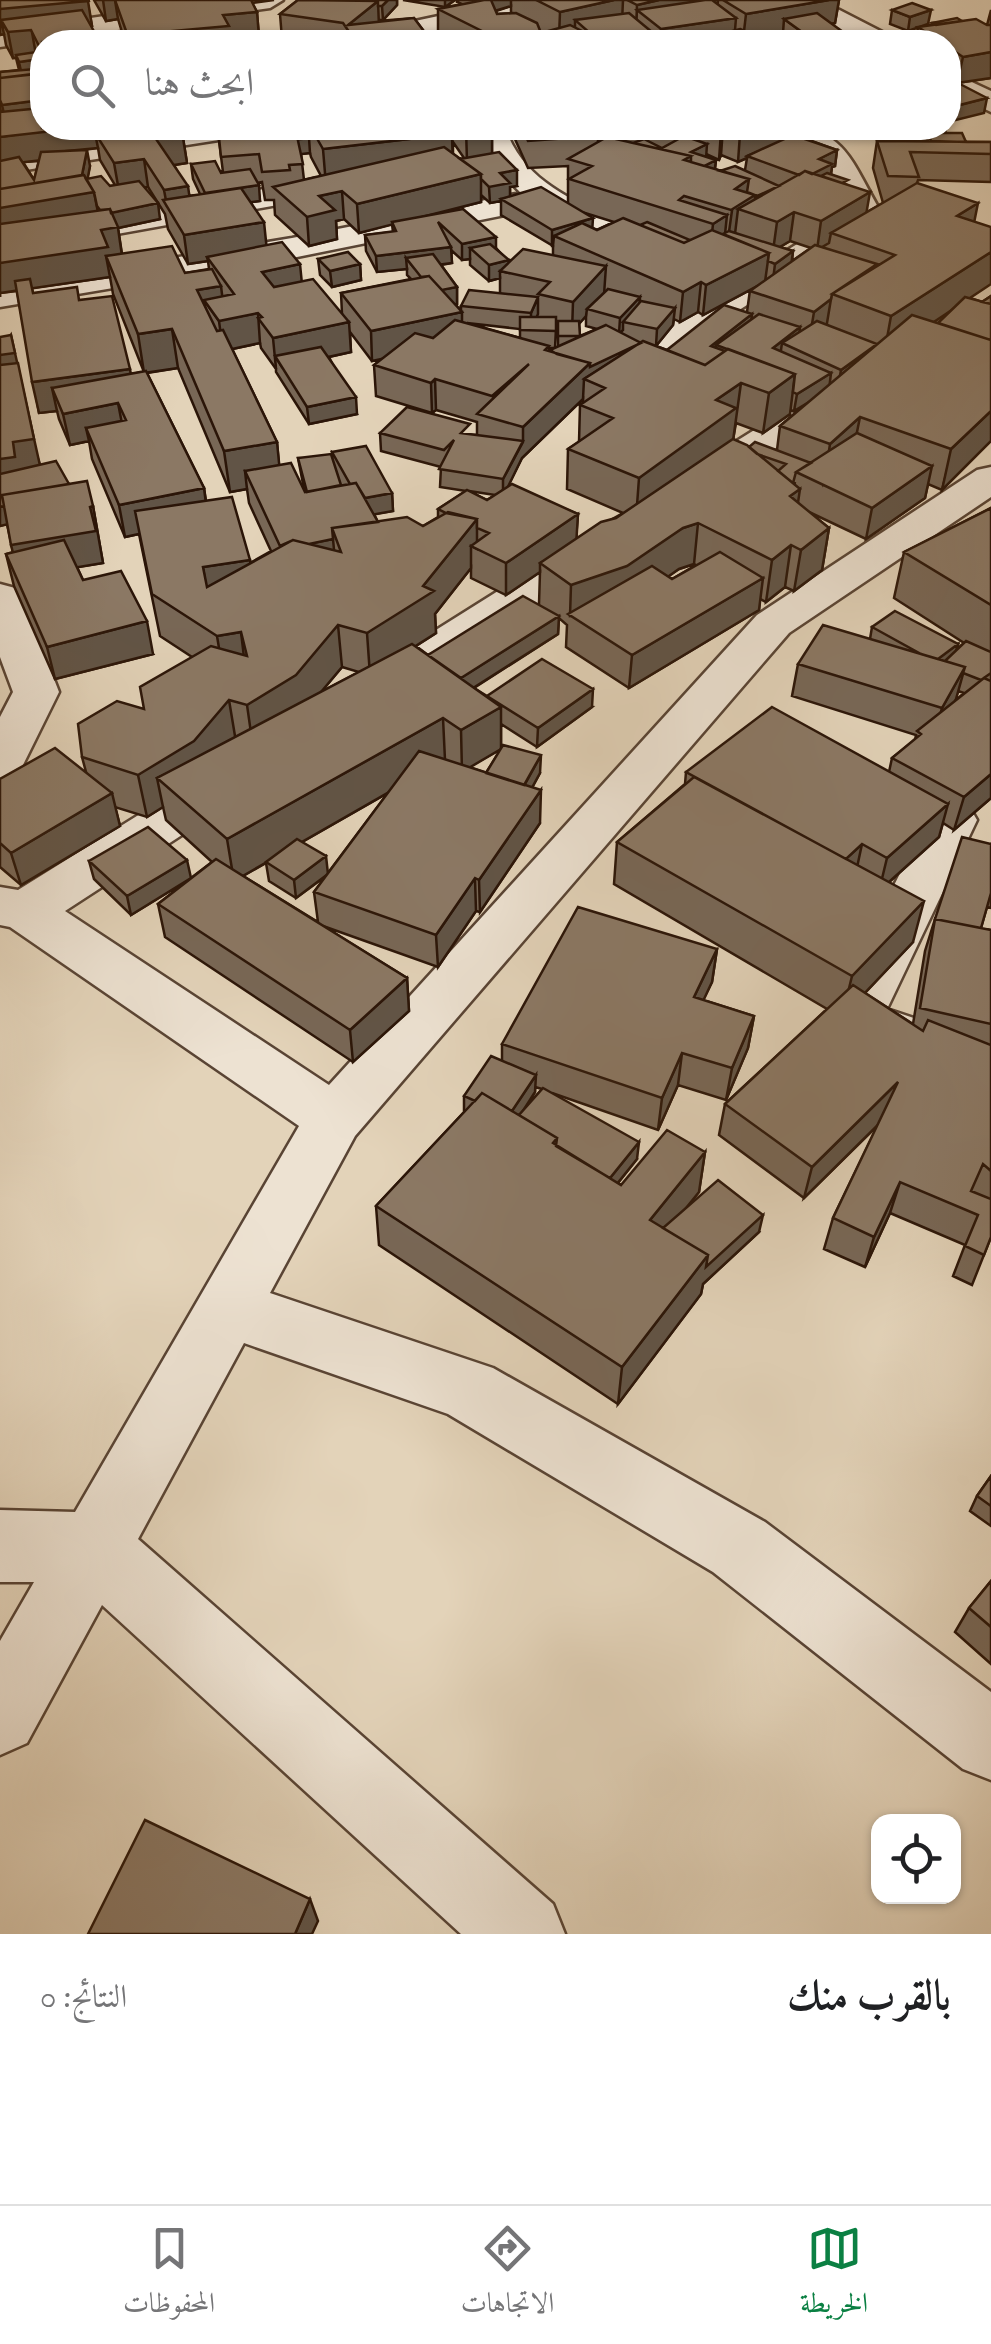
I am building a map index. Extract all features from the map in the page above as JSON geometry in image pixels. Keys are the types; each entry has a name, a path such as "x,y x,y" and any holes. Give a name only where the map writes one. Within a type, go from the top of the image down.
{"street":[{"path":"62,30 270,0"},
{"path":"270,28 291,0"},
{"path":"438,30 541,0"},
{"path":"796,1 855,30"},
{"path":"0,39 30,35"},
{"path":"961,82 991,78"},
{"path":"961,88 991,102"},
{"path":"0,164 159,140"},
{"path":"563,405 867,214 826,146 816,140"},
{"path":"462,164 496,142 544,198 606,228"},
{"path":"0,245 365,181"},
{"path":"0,297 292,248 544,198"},
{"path":"340,710 871,373"},
{"path":"0,1716 334,1119 715,719 773,624 991,479"},
{"path":"0,597 36,692 0,766"},
{"path":"257,763 12,908 334,1119"},
{"path":"953,820 854,1020 991,1067"},
{"path":"228,1308 469,1390 739,1546 991,1741"},
{"path":"0,1546 94,1548 523,1934"}],"building":[{"path":"0,0 87,0 88,1 0,9"},
{"path":"115,0 251,0 257,12 223,15 229,26 126,30"},
{"path":"298,0 378,1 348,25 414,18 423,30 348,30 343,23 280,14"},
{"path":"491,0 497,14 516,13 537,23 540,30 480,30 438,9"},
{"path":"536,0 614,0 560,12"},
{"path":"627,0 659,0 637,5"},
{"path":"712,0 736,18 661,29 637,10"},
{"path":"723,0 829,0 746,14"},
{"path":"912,3 931,10 910,17 892,10"},
{"path":"82,10 93,30 8,32 1,20"},
{"path":"629,13 650,30 586,30 575,20"},
{"path":"817,13 840,30 799,30 784,19"},
{"path":"957,18 962,21 932,23"},
{"path":"976,19 991,25 991,52 963,57 961,30 918,27"},
{"path":"570,25 580,30 552,30"},
{"path":"30,53 30,60 19,62 16,55"},
{"path":"30,69 30,75 0,78 0,72"},
{"path":"30,74 30,102 2,105 0,78"},
{"path":"961,85 987,98 961,105"},
{"path":"0,108 1,112 30,109 30,134 0,137"},
{"path":"962,133 966,142 931,141 961,140"},
{"path":"99,140 157,140 188,186 164,190 144,159 114,163"},
{"path":"219,140 298,140 303,164 289,165 290,170 262,172 259,154 221,157"},
{"path":"318,140 400,140 323,149"},
{"path":"602,140 620,140 691,156 684,160 749,179 735,189 755,195 731,210 684,196 679,200 727,215 713,224 569,179 592,166 568,159"},
{"path":"646,140 662,148 677,140 696,140 707,144 691,152 716,160 704,166 691,162 691,156 633,143"},
{"path":"782,140 808,140 837,150 819,159 832,164 812,174 805,171 799,175 747,156"},
{"path":"877,141 991,142 991,154 910,152 919,177 888,176"},
{"path":"444,147 481,174 357,204 342,191 319,196 335,210 307,217 273,187"},
{"path":"87,150 82,175 0,189 0,161 19,157 34,180 41,152"},
{"path":"499,152 517,170 500,173 510,183 489,187 481,174 460,159"},
{"path":"215,161 221,173 250,169 259,185 205,193 191,164"},
{"path":"735,166 779,186 755,197 747,192 749,179 720,171"},
{"path":"805,171 870,192 821,221 794,212 777,222 738,209"},
{"path":"827,173 848,180 842,183 821,176"},
{"path":"84,175 94,192 0,208 0,189"},
{"path":"101,176 110,186 139,181 158,203 111,213 110,209 100,210 86,179"},
{"path":"917,183 978,203 957,216 991,227 991,252 891,316 832,294 895,255 831,233"},
{"path":"541,187 593,218 552,230 501,199"},
{"path":"241,188 264,222 184,235 163,200"},
{"path":"110,209 118,227 101,230 108,247 0,263 0,224"},
{"path":"463,209 496,237 462,244 438,222 451,247 376,256 365,235 396,231 392,222"},
{"path":"623,218 684,243 712,230 769,253 706,285 701,282 683,292 554,236 582,223 597,230"},
{"path":"647,222 690,240 684,243 640,225"},
{"path":"729,231 793,251 775,264 768,261 769,253 723,234"},
{"path":"282,242 300,264 262,272 274,287 313,279 349,322 273,338 258,313 219,321 204,300 234,294 207,257"},
{"path":"490,244 509,260 489,265 470,248"},
{"path":"815,245 877,264 832,294 814,312 750,291"},
{"path":"172,246 185,273 212,269 221,286 197,290 217,331 223,330 277,442 224,451 172,329 138,334 106,256"},
{"path":"523,249 606,266 573,302 538,294 550,282 500,271"},
{"path":"348,252 360,264 330,271 318,259"},
{"path":"433,254 457,287 442,290 429,276 421,277 406,258"},
{"path":"429,276 462,312 371,331 341,293"},
{"path":"30,279 33,293 77,287 79,300 112,296 130,369 32,382 15,281"},
{"path":"608,289 640,297 620,318 587,309"},
{"path":"469,290 538,297 531,313 461,306"},
{"path":"965,297 991,304 991,340 938,323"},
{"path":"641,301 675,308 657,329 623,322"},
{"path":"724,305 752,314 711,346 725,351 705,365 667,350"},
{"path":"759,314 800,327 773,348 831,373 797,394 793,392 795,374 716,345"},
{"path":"912,315 991,340 991,411 951,449 860,417 830,444 780,426"},
{"path":"520,317 556,317 556,331 520,330"},
{"path":"455,320 549,346 545,350 590,363 523,427 477,414 529,364 492,396 374,365 415,333 433,338"},
{"path":"558,321 579,321 580,336 558,336"},
{"path":"817,321 877,344 841,370 782,343"},
{"path":"606,325 641,343 590,367 590,363 550,350"},
{"path":"11,335 15,353 0,355 0,337"},
{"path":"643,341 705,365 728,349 795,374 769,393 741,383 716,400 736,408 639,478 568,449 613,418 580,405 605,388 584,379"},
{"path":"321,347 356,397 307,407 275,356"},
{"path":"18,363 34,439 13,442 15,457 0,459 0,365"},
{"path":"146,371 204,488 119,505 86,428 126,420 118,403 63,414 52,388"},
{"path":"407,407 470,424 461,433 523,441 503,479 439,469 454,440 444,450 380,433"},
{"path":"857,433 932,466 872,508 796,472"},
{"path":"733,439 747,445 800,489 790,496 829,528 801,550 791,545 772,560 698,523 683,528 627,566 571,585 540,563 601,522 616,518"},
{"path":"755,442 811,463 796,472 793,483 778,471 786,464 757,454 749,447"},
{"path":"366,446 392,493 365,498 356,483 350,484 332,452"},
{"path":"331,454 341,485 307,492 298,458"},
{"path":"56,461 69,484 2,495 4,506 0,507 0,474"},
{"path":"291,463 305,492 356,483 378,522 332,528 333,539 309,544 293,540 280,546 245,471"},
{"path":"87,481 96,531 11,545 2,495"},
{"path":"512,484 578,514 506,563 471,546 489,533 477,528 477,519 438,509 467,490 487,500"},
{"path":"232,497 250,560 203,567 207,587 293,540 341,552 332,528 407,517 423,526 448,512 477,519 423,586 434,591 367,633 338,625 296,675 247,705 229,700 194,741 138,775 82,757 78,724 117,701 144,709 140,687 211,646 247,656 241,632 217,636 152,594 135,511"},
{"path":"991,508 991,605 904,552"},
{"path":"64,540 83,580 121,571 147,621 47,647 6,554"},
{"path":"720,552 763,578 632,655 568,614 652,566 672,579"},
{"path":"523,596 559,616 461,678 428,655"},
{"path":"895,611 958,644 938,659 872,627"},
{"path":"823,625 965,667 942,708 798,664"},
{"path":"966,641 991,652 991,673 981,680 963,673 965,667 945,661"},
{"path":"412,644 501,707 461,730 443,718 227,839 157,778"},
{"path":"542,659 593,689 538,728 487,696"},
{"path":"984,678 991,681 991,774 964,797 892,758 921,734 917,731"},
{"path":"772,707 948,804 887,858 862,844 846,859 686,772"},
{"path":"503,745 541,755 524,785 486,773"},
{"path":"55,748 112,793 11,853 0,843 0,779"},
{"path":"419,751 541,790 436,935 314,892"},
{"path":"694,777 924,901 852,976 617,842"},
{"path":"148,827 187,860 127,896 89,861"},
{"path":"962,837 991,844 991,893 981,928 935,919"},
{"path":"297,839 326,856 294,880 266,862"},
{"path":"216,859 407,978 350,1030 158,904"},
{"path":"578,907 717,949 694,997 754,1016 732,1068 682,1053 662,1098 502,1044"},
{"path":"935,919 991,930 991,1024 920,1008"},
{"path":"853,985 923,1031 928,1020 991,1045 991,1171 983,1164 971,1191 991,1199 991,1237 984,1255 965,1246 978,1215 900,1182 874,1237 833,1218 898,1082 812,1167 725,1104"},
{"path":"491,1056 536,1075 512,1111 482,1093 475,1101 464,1096"},
{"path":"543,1088 639,1142 610,1178 556,1146 557,1138 519,1115"},
{"path":"482,1093 557,1138 553,1143 621,1185 667,1130 705,1152 650,1220 708,1255 622,1367 376,1206"},
{"path":"718,1180 763,1215 706,1267 708,1255 663,1228"},
{"path":"991,1476 991,1506 977,1496"},
{"path":"991,1581 991,1627 969,1608"},
{"path":"145,1820 310,1899 295,1934 88,1934"}]}
